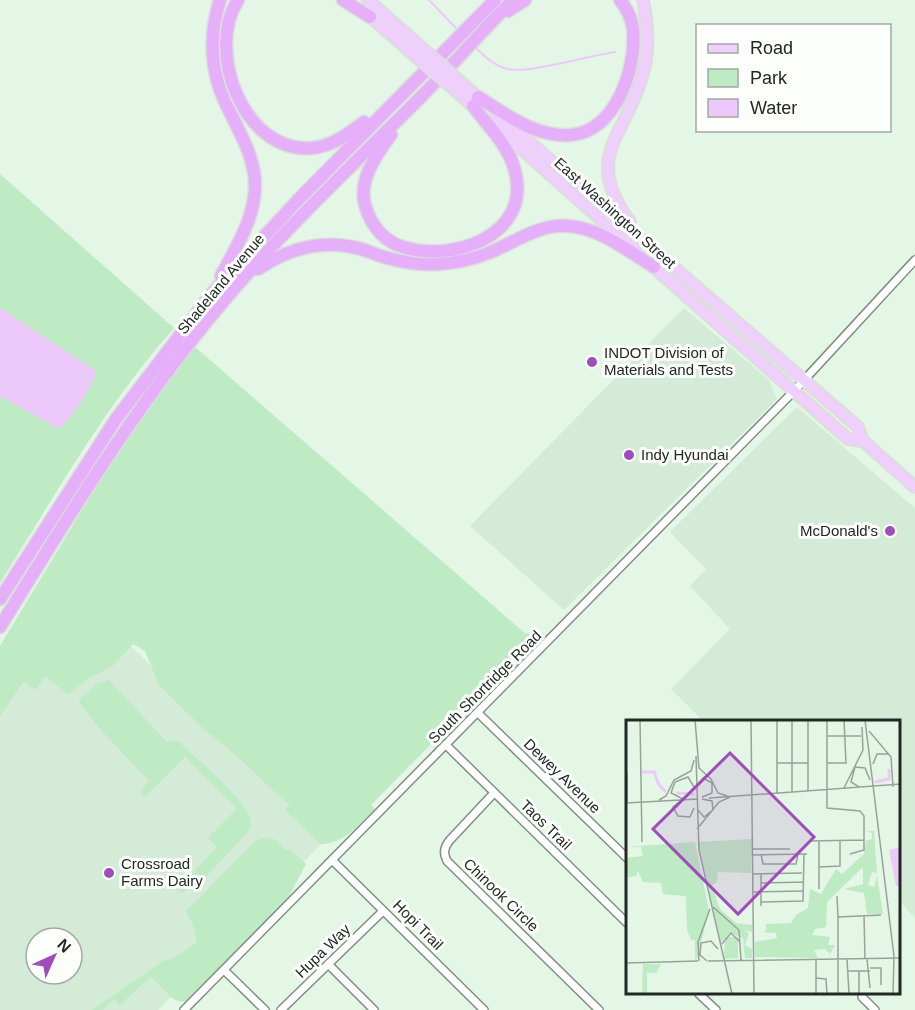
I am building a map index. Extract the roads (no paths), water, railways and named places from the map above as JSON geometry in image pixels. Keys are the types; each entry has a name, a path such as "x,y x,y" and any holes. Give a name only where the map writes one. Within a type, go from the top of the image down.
{"highway":[{"path":"213,292 245,229 253,205 255,187 250,156 224,99 214,65 213,33 220,0"},
{"path":"238,0 228,24 227,52 230,72 245,110 260,130 275,141 304,149 333,142 351,134 399,96"},
{"path":"343,0 370,17"},
{"name":"Shadeland Avenue","path":"0,599 116,419 213,292 274,224 493,0"},
{"name":"Shadeland Avenue","path":"0,627 73,507 112,449 203,325 303,214 513,0"},
{"path":"494,19 525,0"},
{"path":"475,102 542,132 573,135 592,127 603,118 618,98 631,62 633,28 627,9 620,0"},
{"path":"416,101 379,152 366,178 364,189 367,211 377,230 390,241 415,250 445,250 479,241 500,228 513,210 517,194 515,170 504,147 475,102"},
{"path":"240,283 270,261 307,247 329,245 350,247 403,262 446,264 477,257 535,231 559,226 577,227 596,232 654,267"}],"main road":[{"name":"East Washington Street","path":"351,0 459,87 654,267 849,439 863,441"},
{"name":"East Washington Street","path":"368,0 417,51"},
{"path":"641,237 617,205 610,189 607,171 612,144 644,72 648,33 643,0"},
{"name":"East Washington Street","path":"475,102 641,237 858,427 863,441 915,487"}],"street":[{"name":"South Shortridge Road","path":"184,1010 804,381 915,260"},
{"name":"Dewey Avenue","path":"478,713 626,857"},
{"name":"Taos Trail","path":"446,746 626,922"},
{"name":"Chinook Circle","path":"494,793 444,847 447,861 599,1010"},
{"name":"Hopi Trail","path":"332,860 484,1010"},
{"name":"Hupa Way","path":"280,1010 383,910"},
{"path":"328,964 374,1010"},
{"path":"224,970 265,1010"},
{"path":"701,995 716,1010"},
{"path":"862,997 875,1010"}],"water":[{"path":"2,309 96,371 81,402 59,429 0,396 0,310"}],"waterway":[{"path":"429,0 456,28"},
{"path":"477,49 497,65 513,70 541,67 615,52"}],"place":[{"name":"INDOT Division of Materials and Tests","path":"592,362"},
{"name":"Indy Hyundai","path":"629,455"},
{"name":"McDonald's","path":"890,531"},
{"name":"Crossroad Farms Dairy","path":"109,873"}]}
